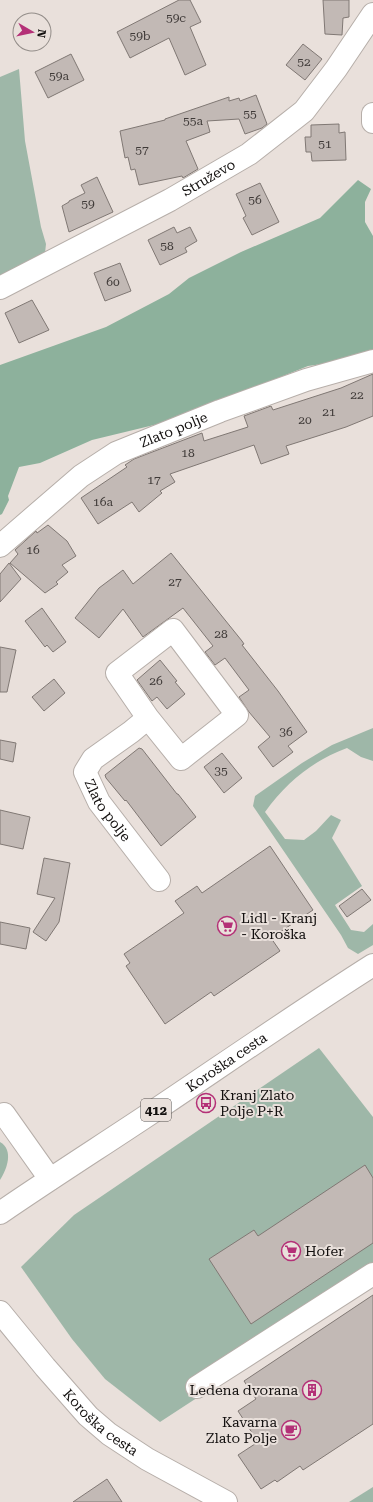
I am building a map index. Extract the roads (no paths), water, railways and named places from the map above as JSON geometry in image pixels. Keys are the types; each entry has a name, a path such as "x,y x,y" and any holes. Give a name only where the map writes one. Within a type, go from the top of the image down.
{"street":[{"name":"Struževo","path":"0,288 170,200 249,154 304,111 336,69 373,14"},
{"path":"373,114 373,122"},
{"name":"Zlato polje","path":"0,546 81,476 116,453 306,380 373,361"},
{"path":"173,630 237,715 181,759 148,718 117,673 173,630"},
{"name":"Zlato polje","path":"148,718 132,732 93,759 85,772 99,802 159,880"},
{"name":"Koroška cesta","path":"0,1213 50,1178 154,1111 310,1005 373,965"},
{"path":"0,1116 4,1114 50,1178"},
{"path":"197,1387 373,1274"},
{"name":"Koroška cesta","path":"0,1312 45,1368 88,1416 109,1434 147,1459 226,1502"}],"place":[{"name":"Lidl - Kranj - Koroška","path":"227,926"},
{"name":"Kranj Zlato Polje P+R","path":"206,1103"},
{"name":"Hofer","path":"291,1251"},
{"name":"Ledena dvorana","path":"312,1390"},
{"name":"Kavarna Zlato Polje","path":"291,1430"}]}
